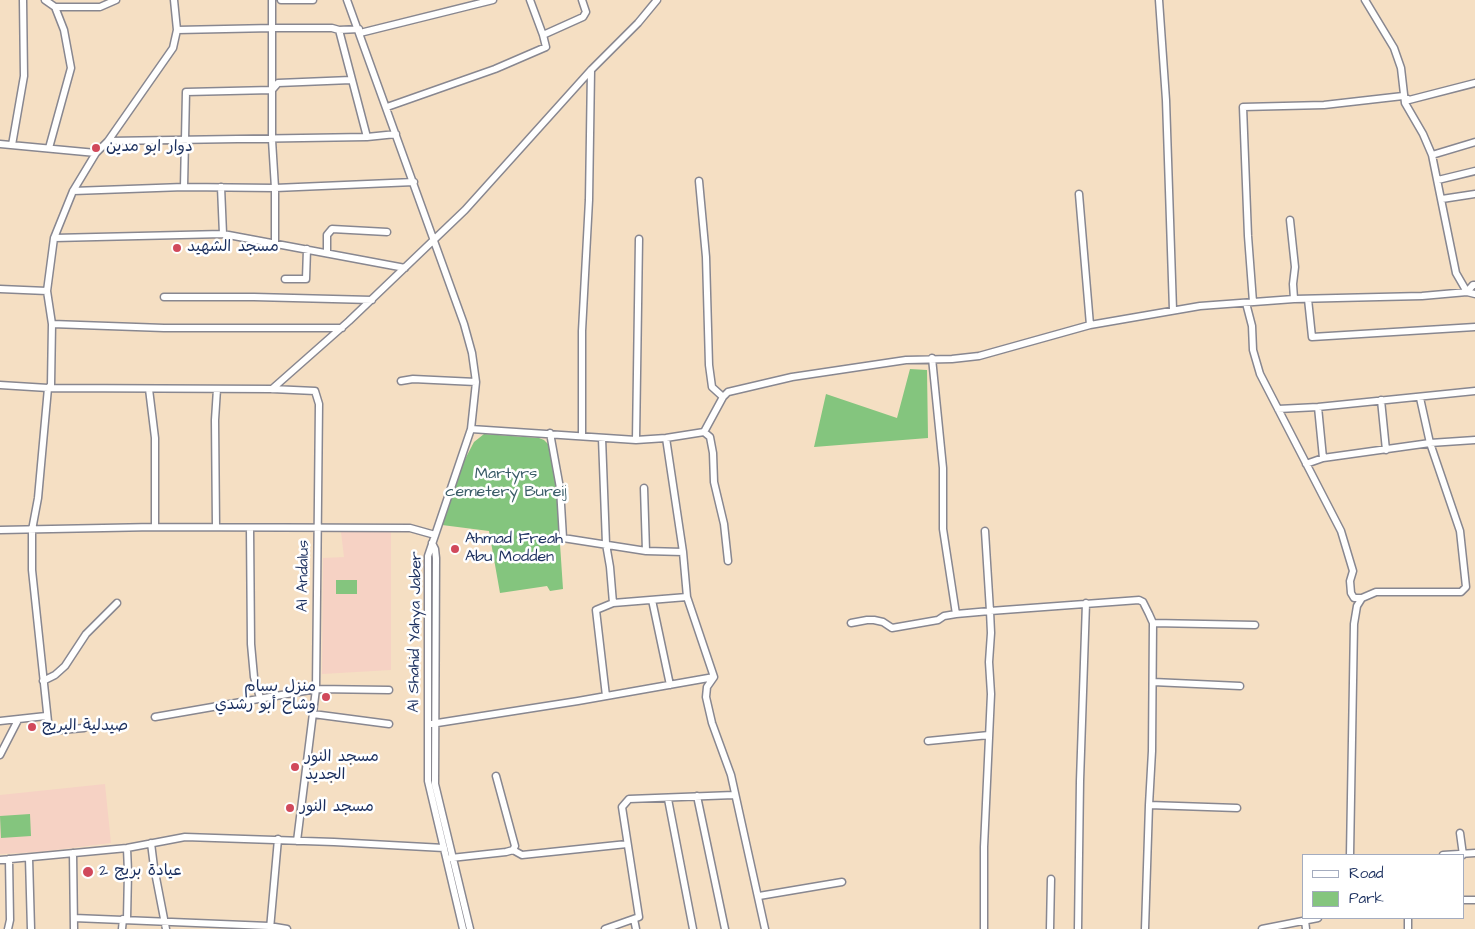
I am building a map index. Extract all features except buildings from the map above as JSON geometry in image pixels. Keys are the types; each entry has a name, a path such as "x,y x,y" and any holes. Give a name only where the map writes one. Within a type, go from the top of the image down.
{"street":[{"path":"12,145 24,76 23,0"},
{"path":"45,0 55,7 64,30 71,68 49,148"},
{"path":"55,7 100,7 116,0"},
{"path":"84,728 49,731 32,570 32,530 38,498 48,388 51,385 52,324 47,291 54,238 72,191 96,153 108,141 173,48 177,30 174,0"},
{"path":"272,0 272,140 275,188 275,243"},
{"path":"281,0 313,0"},
{"name":"Al Shahid Yahya Jaber","path":"348,0 464,324 472,353 476,382 471,429 428,556 431,724 435,784 463,929"},
{"path":"177,30 332,28 360,31 493,0"},
{"path":"387,107 494,69 546,46 530,0"},
{"path":"543,35 583,17 586,12 582,0"},
{"path":"0,385 48,388 272,389 342,328 465,210 657,0"},
{"path":"1159,0 1166,100 1173,310"},
{"path":"1364,0 1394,48 1401,68 1403,96 1432,155 1456,273 1467,292"},
{"path":"339,30 367,137"},
{"path":"582,436 582,330 589,200 591,70"},
{"path":"184,187 186,92 272,90 278,83 351,80"},
{"path":"1253,302 1242,107 1324,106 1403,96 1409,100 1475,83"},
{"path":"108,141 184,139 272,140 367,137 396,134"},
{"path":"1432,155 1475,142"},
{"path":"0,144 96,153"},
{"path":"1438,180 1475,171"},
{"path":"699,181 706,257 711,379 712,387 723,397"},
{"path":"72,191 184,187 275,188 414,182"},
{"path":"221,187 224,234"},
{"path":"1079,194 1090,325"},
{"path":"1442,200 1475,194"},
{"path":"1290,220 1295,267 1294,299"},
{"path":"327,252 327,235 332,229 387,232"},
{"path":"54,238 224,234 405,268"},
{"path":"636,440 639,239"},
{"path":"285,279 306,279 307,249"},
{"path":"1467,292 1475,285"},
{"path":"0,290 47,291"},
{"path":"704,432 723,397 728,392 792,377 906,360 952,359 979,356 1090,325 1173,310 1294,299 1422,296 1467,292 1475,294"},
{"path":"164,297 372,300"},
{"path":"1308,299 1312,337 1475,327"},
{"path":"1246,303 1252,326 1252,350 1260,374 1341,531 1353,571 1350,580 1351,593 1354,598 1362,598 1376,592 1461,592 1466,588 1460,531 1430,443 1420,398"},
{"path":"52,324 164,328 342,328"},
{"path":"932,358 943,468 943,529 956,614"},
{"path":"402,381 476,382"},
{"path":"149,389 155,438 156,526"},
{"path":"216,527 215,420 217,389"},
{"name":"Al Andalus","path":"272,389 315,391 319,404 316,689 297,841"},
{"path":"1278,409 1420,398 1462,391 1475,391"},
{"path":"1381,400 1386,450"},
{"path":"1318,407 1323,458"},
{"path":"471,429 636,440 666,438 704,432 710,436 713,453 714,482 724,524 728,561"},
{"path":"550,433 560,488 563,538 646,551 683,552"},
{"path":"602,438 606,544 613,604"},
{"path":"666,438 683,552 687,597 714,677"},
{"path":"1306,464 1323,458 1430,443 1475,440"},
{"path":"644,488 646,551"},
{"path":"0,530 156,526 410,528 435,535"},
{"path":"250,528 251,644 254,677 260,698"},
{"path":"984,929 984,847 991,694 989,662 991,633 985,531"},
{"path":"606,696 596,610 613,604 687,597"},
{"path":"1350,854 1354,624 1356,606 1362,598"},
{"path":"652,600 670,685"},
{"path":"851,623 874,620 892,628 938,620 944,616 956,614 1086,603 1139,600 1144,602 1153,623 1152,752 1145,929"},
{"path":"43,681 55,675 65,666 86,634 117,602"},
{"path":"1078,929 1080,781 1086,603"},
{"path":"1153,623 1255,625"},
{"path":"431,724 714,677"},
{"path":"714,677 707,686 706,697 712,723 731,774 734,795 766,929"},
{"path":"1153,682 1240,686"},
{"path":"155,717 316,689 389,690"},
{"path":"313,714 389,724"},
{"path":"0,721 46,716"},
{"path":"0,755 18,720"},
{"name":"Al Shahid Yahya Jaber","path":"431,724 428,781 444,848 450,858 470,929"},
{"path":"928,741 989,735"},
{"path":"496,776 515,846 513,850"},
{"path":"605,929 639,917 622,807 629,799 734,795"},
{"path":"697,796 725,929"},
{"path":"668,798 693,929"},
{"path":"1149,805 1236,808"},
{"path":"1460,833 1463,854"},
{"path":"0,860 127,848 186,837 278,839 444,848"},
{"path":"270,928 278,839"},
{"path":"152,843 154,867 166,929"},
{"path":"450,858 513,850 522,855 627,844"},
{"path":"122,929 125,919 128,872 127,848"},
{"path":"73,853 74,929"},
{"path":"29,858 31,929"},
{"path":"8,929 10,920 9,859"},
{"path":"1050,929 1051,879"},
{"path":"759,896 842,882"},
{"path":"74,918 165,921 287,929"},
{"path":"634,919 636,929"},
{"path":"1262,929 1312,919"},
{"path":"1305,920 1306,929"}],"shaded area":[{"path":"391,531 391,670 322,674 323,558 344,557 341,532"},
{"path":"105,784 111,843 39,852 0,854 0,795"}],"green space":[{"path":"910,369 927,370 928,438 814,447 826,394 897,418"},
{"name":"Martyrs cemetery Bureij","path":"484,434 539,438 548,444 556,484 563,589 550,591 547,586 500,593 489,531 442,525 453,482 474,442"},
{"path":"336,580 357,580 357,594 336,594"},
{"path":"30,814 31,836 1,838 0,816"}],"place":[{"name":"دوار ابو مدين","path":"96,148"},
{"name":"مسجد الشهيد","path":"177,248"},
{"name":"Ahmad Freah Abu Modden","path":"455,549"},
{"name":"منزل بسام وشاح أبو رشدي","path":"326,697"},
{"name":"صيدلية البريج","path":"32,727"},
{"name":"مسجد النور الجديد","path":"295,767"},
{"name":"مسجد النور","path":"290,808"},
{"name":"عيادة بريج 2","path":"88,872"}]}
